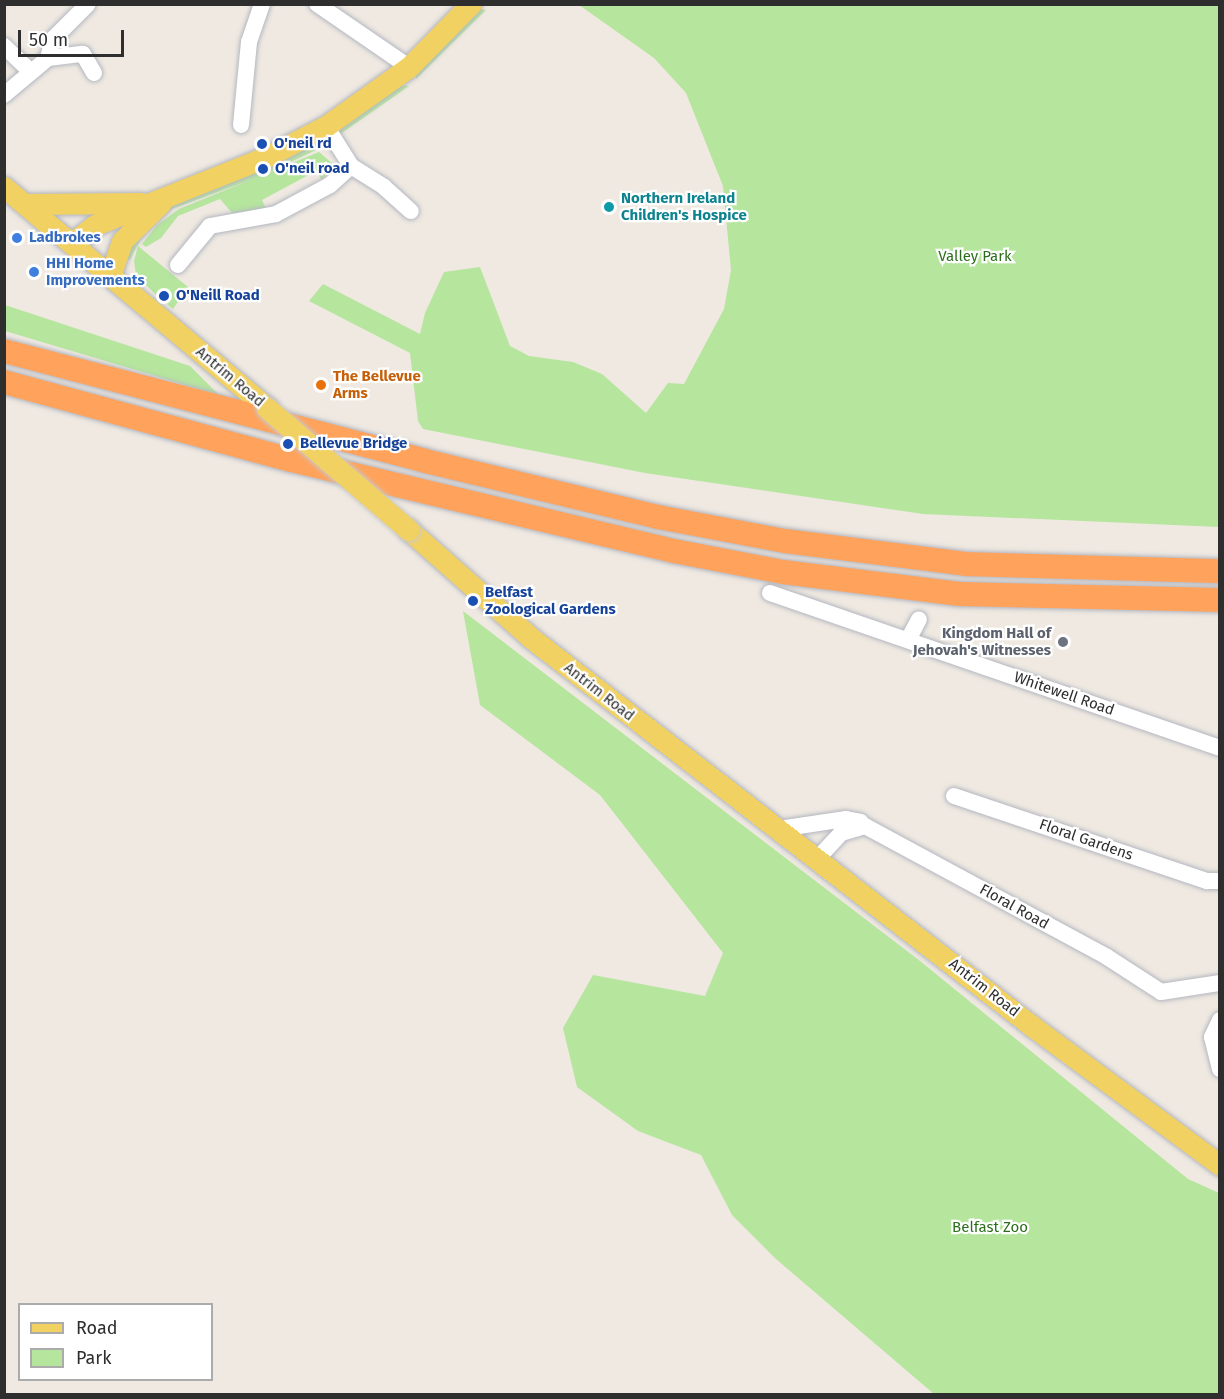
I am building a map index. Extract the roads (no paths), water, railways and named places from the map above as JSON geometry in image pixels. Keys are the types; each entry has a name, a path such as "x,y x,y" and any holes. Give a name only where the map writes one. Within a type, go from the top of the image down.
{"highway":[{"path":"4,351 425,461 658,517 785,542 966,564 1220,571"},
{"path":"4,382 292,460 664,548 783,572 960,594 1220,600"}],"main road":[{"path":"72,243 95,225 268,156 326,126 409,67 471,4"},
{"name":"Antrim Road","path":"4,187 267,408 531,639 818,858 1032,1026 1220,1165"},
{"path":"110,276 122,242 170,195"},
{"path":"25,204 146,204"}],"street":[{"path":"48,58 53,39 88,4"},
{"path":"241,125 249,42 262,4"},
{"path":"317,4 409,67"},
{"path":"4,46 29,70"},
{"path":"4,95 29,70 48,58 82,54 94,73"},
{"path":"326,126 351,166 384,187 411,211"},
{"path":"177,265 210,226 276,214 330,185 351,166"},
{"name":"Whitewell Road","path":"770,593 909,638 1220,748"},
{"path":"909,638 919,619"},
{"name":"Floral Gardens","path":"954,796 1207,881 1220,881"},
{"name":"Floral Road","path":"779,829 846,819 865,826 1107,957 1161,992 1220,983"},
{"path":"818,858 841,833 865,826"},
{"path":"1220,1020 1212,1037 1220,1069"}],"place":[{"name":"O'neil rd","path":"262,144"},
{"name":"O'neil road","path":"263,169"},
{"name":"Northern Ireland Children's Hospice","path":"609,207"},
{"name":"Ladbrokes","path":"17,238"},
{"name":"HHI Home Improvements","path":"34,272"},
{"name":"O'Neill Road","path":"164,296"},
{"name":"The Bellevue Arms","path":"321,385"},
{"name":"Bellevue Bridge","path":"288,444"},
{"name":"Belfast Zoological Gardens","path":"473,601"},
{"name":"Kingdom Hall of Jehovah's Witnesses","path":"1063,642"}],"park label":[{"name":"Valley Park","path":"975,257"},
{"name":"Belfast Zoo","path":"990,1228"}]}
